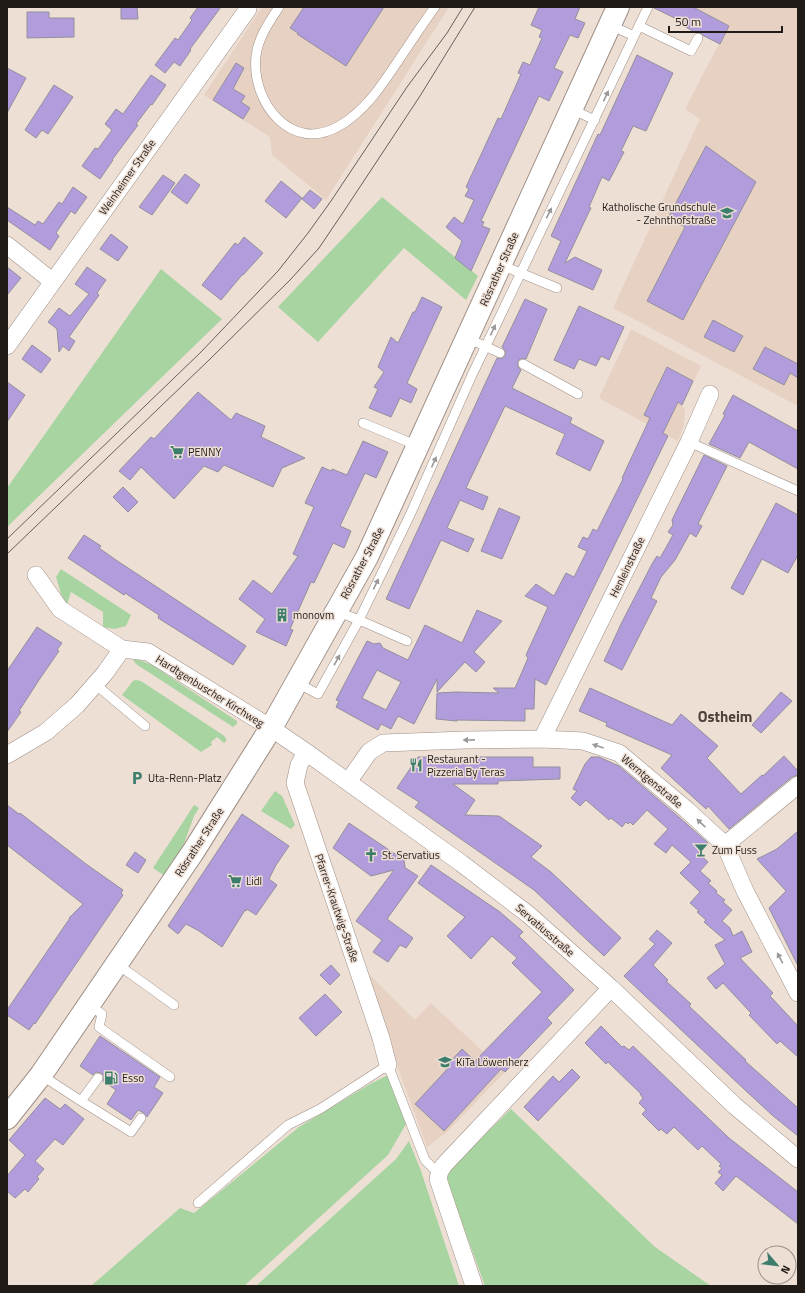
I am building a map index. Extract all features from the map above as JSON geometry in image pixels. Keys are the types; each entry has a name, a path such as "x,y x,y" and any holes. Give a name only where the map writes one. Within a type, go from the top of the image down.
{"main road":[{"name":"Rösrather Straße","path":"7,1118 41,1075 193,852 271,728 367,557 418,446 438,426 477,342 510,269 571,109 614,16"}],"street":[{"name":"Weinheimer Straße","path":"7,346 248,8"},
{"path":"7,245 53,282"},
{"name":"Henleinstraße","path":"542,739 689,442 710,394"},
{"name":"Hardtgenbuscher Kirchweg","path":"36,575 60,609 122,649 148,652 271,728"},
{"path":"7,755 46,732 77,705 105,673 122,649"},
{"name":"Servatiusstraße","path":"271,728 461,863 529,915 611,988 735,1106 798,1159"},
{"name":"Werntgenstraße","path":"348,782 369,752 384,743 542,739 583,741 619,753 687,810 725,845 745,892 798,993"},
{"name":"Pfarrer-Krautwig-Straße","path":"306,752 299,766 295,783 381,1038 388,1065"},
{"path":"725,845 798,786"},
{"path":"474,1286 438,1178 440,1171 611,988"}],"lane":[{"path":"278,7 262,34 258,44 255,67 260,91 273,116 284,124 300,132 319,134 333,129 351,118 372,98 435,7"},
{"path":"557,288 510,269 595,120 648,7"},
{"path":"614,16 634,36"},
{"path":"639,26 691,51 698,38"},
{"path":"571,109 595,120"},
{"path":"477,342 500,352"},
{"path":"523,364 578,394"},
{"path":"363,423 418,446"},
{"path":"297,683 318,694 359,620 410,515 438,426"},
{"path":"689,442 798,491"},
{"path":"336,611 406,641"},
{"path":"95,684 145,726"},
{"path":"117,964 174,1005"},
{"path":"88,1005 102,1014 99,1027 120,1046 170,1077"},
{"path":"198,1203 288,1125 320,1109 388,1065 426,1160 433,1168 440,1171"},
{"path":"41,1075 131,1132 141,1118"},
{"path":"81,1101 98,1078"}],"shaded area":[{"path":"262,7 449,7 326,200 272,155 270,137 204,95"},
{"name":"Katholische Grundschule - Zehnthofstraße","path":"693,7 798,7 798,406 613,308 700,119 685,109 728,26"},
{"path":"631,329 701,366 682,407 685,409 684,425 678,441 599,398"},
{"name":"KiTa Löwenherz","path":"360,965 415,1020 431,1003 505,1072 446,1133 427,1147"}],"green space":[{"path":"382,197 478,276 466,300 404,248 318,342 278,307"},
{"path":"161,269 222,319 7,527 7,488"},
{"path":"61,569 131,615 126,626 115,629 103,627 103,612 71,592 67,605 61,594 56,577"},
{"path":"137,659 152,665 237,721 237,724 233,727 136,664 133,660"},
{"path":"133,681 141,681 223,735 226,738 226,741 224,743 217,737 211,742 212,745 201,752 122,695"},
{"path":"275,791 282,796 295,825 291,829 261,811"},
{"path":"194,805 199,808 194,816 182,849 168,878 153,868"},
{"path":"388,1075 406,1124 388,1155 244,1286 91,1286 180,1208 194,1213 299,1127 370,1084"},
{"path":"511,1109 655,1247 711,1286 485,1286 449,1187 447,1176 451,1168"},
{"path":"409,1141 421,1171 459,1286 256,1286 396,1159"}],"building":[{"path":"121,7 137,7 138,19 121,19"},
{"path":"198,7 221,7 190,49 191,50 180,66 174,62 165,73 155,65 175,38 178,40 192,20 190,18"},
{"path":"304,7 384,7 346,66 290,28"},
{"path":"539,7 580,7 575,19 585,23 578,38 570,35 554,68 563,72 549,101 539,96 481,221 484,222 482,226 490,229 471,271 455,258 462,241 446,227 454,217 463,224 474,200 465,196 469,189 466,187 498,118 501,119 521,74 518,73 523,62 530,65 542,38 539,37 542,30 531,25"},
{"path":"654,7 693,7 729,26 720,44 700,33 696,33 684,26 685,23"},
{"path":"27,12 49,12 49,18 74,18 74,37 27,38"},
{"path":"637,55 673,73 646,131 633,126 621,151 624,152 609,181 602,177 589,207 591,208 565,263 575,257 602,270 593,290 548,270 561,241 551,236 598,134 600,135"},
{"path":"236,63 244,68 233,89 245,96 241,102 250,108 243,119 213,100"},
{"path":"7,68 26,78 7,113"},
{"path":"151,75 166,85 136,124 138,125 100,179 82,166 95,148 98,149 112,130 105,124 116,109 123,114"},
{"path":"54,85 73,97 48,134 42,130 36,138 25,130"},
{"path":"706,146 756,182 683,320 647,301 685,227 668,218"},
{"path":"185,174 200,185 187,204 171,192"},
{"path":"163,175 175,183 152,215 139,207"},
{"path":"281,181 302,198 286,218 265,201"},
{"path":"73,187 87,197 75,214 71,211 56,233 59,236 50,250 7,220 7,207 35,225 38,221 43,224 59,202 62,204"},
{"path":"310,190 322,199 314,209 302,199"},
{"path":"111,234 128,247 118,261 100,249"},
{"path":"244,237 263,253 221,300 202,285 235,243 238,245"},
{"path":"7,267 21,278 7,295"},
{"path":"87,267 106,280 97,293 99,295 69,337 75,341 69,351 63,346 59,352 57,329 48,322 59,308 70,316 89,294 75,284"},
{"path":"422,297 442,307 407,383 417,389 411,403 400,398 391,417 369,408 378,389 374,387 384,372 378,367 391,337 398,343"},
{"path":"525,299 547,309 526,359 520,359 518,361 518,367 521,370 512,388 572,418 570,423 604,441 590,471 556,454 565,434 505,406 466,488 488,497 483,510 460,500 447,528 474,539 468,552 441,540 409,609 386,599 497,358 501,359 505,356 506,352 502,347"},
{"path":"579,306 624,327 609,360 601,356 596,366 579,359 574,369 554,360"},
{"path":"713,320 743,336 734,352 704,337"},
{"path":"32,345 51,359 41,373 22,359"},
{"path":"765,347 798,364 798,378 790,373 784,385 753,369"},
{"path":"667,367 693,381 682,405 678,402 663,433 668,436 546,685 535,679 534,709 525,709 525,721 457,721 436,719 437,693 499,693 493,688 515,688 528,658 526,655 548,607 525,596 536,584 554,596 566,573 574,577 587,551 578,547 583,537 588,539 593,529 597,531 623,479 622,478 650,418 644,415"},
{"path":"7,382 25,395 7,422"},
{"name":"PENNY","path":"198,392 231,420 236,413 265,426 261,437 305,458 282,468 273,487 224,465 218,472 204,466 174,499 141,467 130,480 119,471 151,437 154,439"},
{"path":"733,395 798,431 798,469 749,442 740,458 709,444 725,415 723,414"},
{"path":"363,441 388,452 376,478 365,473 340,526 351,531 344,548 333,543 314,583 311,582 290,629 293,630 286,646 256,632 265,619 239,599 253,580 272,594 298,556 293,554 314,507 305,503 322,467 347,475"},
{"path":"704,455 727,466 698,524 702,526 696,537 690,533 675,560 661,577 651,598 657,601 622,670 604,661 652,564 657,556 660,558 673,535 668,532 673,525 672,520"},
{"path":"123,487 138,502 128,512 113,497"},
{"path":"776,503 798,515 798,555 788,573 762,559 743,595 731,588"},
{"path":"499,508 520,517 502,559 481,551"},
{"path":"84,535 101,546 99,548 116,560 246,646 233,665 158,618 159,615 125,593 124,595 68,558"},
{"path":"477,610 502,621 474,652 485,662 476,672 465,662 437,692 437,679 414,724 398,716 391,729 381,724 378,730 336,707 339,701 336,700 367,641 374,644 380,643 383,648 408,660 425,625 462,643","holes":["377,670 401,682 386,710 362,698"]},
{"path":"37,627 62,643 57,650 59,651 19,711 21,712 7,732 7,671"},
{"path":"590,688 672,725 681,714 718,746 707,758 741,794 784,756 798,771 798,775 792,777 729,829 708,806 706,809 661,768 672,755 606,726 607,723 579,711"},
{"path":"781,692 792,701 761,733 752,725"},
{"path":"418,757 533,757 533,767 560,767 560,779 498,781 498,784 453,784 475,800 465,815 499,816 542,846 531,857 551,872 621,938 604,956 534,890 415,807 419,802 397,788"},
{"path":"591,757 599,757 619,766 708,843 698,853 708,862 700,871 711,881 708,883 717,891 716,893 725,900 723,902 732,910 722,921 730,928 733,936 742,931 752,952 740,958 773,993 770,996 798,1026 798,1057 780,1041 777,1044 749,1015 751,1013 723,983 716,989 707,978 725,964 715,945 725,940 704,922 706,920 690,903 700,892 680,873 691,862 672,845 666,853 654,844 668,829 647,810 633,825 630,822 628,824 626,822 622,827 611,818 609,820 586,800 580,806 571,798 577,791 573,789 585,764"},
{"path":"7,805 19,814 20,813 86,864 123,890 121,893 123,895 35,1024 34,1023 29,1030 7,1015 7,1010 69,918 83,904 7,845"},
{"name":"Lidl","path":"242,814 289,846 276,865 269,879 277,885 256,915 247,909 246,911 245,910 222,947 186,924 178,934 168,926"},
{"path":"349,823 404,860 404,867 418,876 387,919 413,938 406,948 400,945 388,962 373,952 382,940 356,921 394,870 371,876 333,848"},
{"path":"798,831 798,966 769,908 786,891 757,859 777,849"},
{"path":"135,852 146,860 138,873 126,865"},
{"path":"431,865 500,912 523,932 519,936 574,990 547,1018 552,1023 505,1072 501,1069 444,1131 415,1104 451,1065 449,1063 462,1049 475,1061 542,992 512,963 517,958 492,936 471,959 447,936 465,917 418,883"},
{"path":"657,930 672,943 653,965 668,980 666,981 691,1004 689,1006 746,1060 745,1061 798,1108 798,1136 772,1115 624,976 655,944 649,939"},
{"path":"331,965 340,975 330,985 320,975"},
{"path":"325,994 342,1012 316,1036 299,1018"},
{"path":"601,1026 622,1047 624,1046 629,1050 633,1046 729,1138 798,1192 798,1224 736,1176 723,1191 715,1183 722,1175 718,1172 722,1168 719,1166 721,1164 702,1146 698,1150 674,1127 667,1134 661,1129 659,1131 642,1114 646,1110 639,1103 643,1098 641,1094 608,1062 606,1064 585,1043"},
{"path":"100,1036 160,1077 154,1087 163,1093 147,1117 144,1113 138,1110 131,1120 107,1104 116,1090 103,1081 104,1076 101,1073 96,1072 93,1075 80,1066"},
{"path":"572,1069 580,1077 538,1121 524,1107 553,1076 559,1082"},
{"path":"45,1098 60,1109 65,1104 84,1119 63,1145 55,1139 35,1161 44,1169 37,1177 39,1179 28,1192 25,1189 15,1198 7,1191 7,1176 25,1155 9,1140"}],"tram line":[{"path":"7,539 201,352 278,271 331,201 407,87 447,33 463,7"},
{"path":"7,554 209,360 290,280 319,248 420,96 475,7"}],"place":[{"name":"Katholische Grundschule - Zehnthofstraße","path":"727,213"},
{"name":"PENNY","path":"177,452"},
{"name":"monovm","path":"282,615"},
{"name":"Restaurant - Pizzeria By Teras","path":"416,765"},
{"name":"Uta-Renn-Platz","path":"137,778"},
{"name":"Zum Fuss","path":"701,850"},
{"name":"St. Servatius","path":"371,855"},
{"name":"Lidl","path":"235,881"},
{"name":"KiTa Löwenherz","path":"445,1062"},
{"name":"Esso","path":"111,1078"}],"district":[{"name":"Ostheim","path":"725,717"}]}
